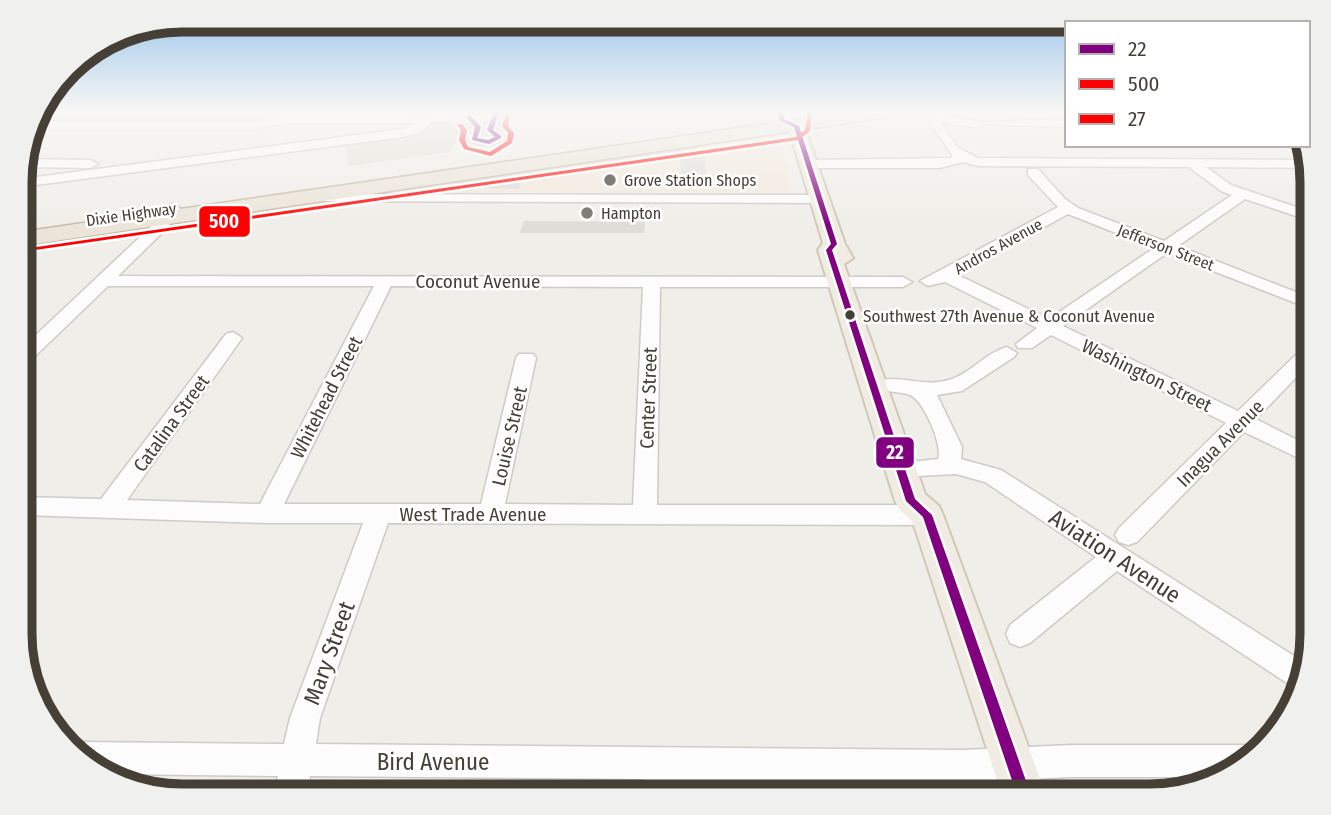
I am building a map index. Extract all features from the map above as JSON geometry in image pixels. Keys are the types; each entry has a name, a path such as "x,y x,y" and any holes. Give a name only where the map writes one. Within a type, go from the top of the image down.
{"highway":[{"name":"Dixie Highway","path":"32,229 171,213 582,150"},
{"path":"32,237 171,213 303,198 439,187 628,150"}],"main road":[{"path":"803,150 834,244 829,250 904,388 932,467 930,501 926,515"},
{"path":"845,282 893,450 911,500 926,515 1018,779"},
{"path":"893,450 904,462 932,467"}],"street":[{"path":"235,156 241,150"},
{"path":"32,182 279,150"},
{"path":"950,150 953,155"},
{"path":"808,164 953,155 972,161 1001,163 1298,164"},
{"path":"33,163 91,164 113,171"},
{"path":"1193,164 1222,186 1299,213"},
{"name":"Jefferson Street","path":"1033,172 1068,208 1299,299"},
{"path":"303,198 384,197 439,187 819,199"},
{"path":"936,410 955,386 1050,328 1243,194"},
{"name":"Andros Avenue","path":"936,278 1068,208"},
{"path":"32,349 171,213"},
{"name":"Washington Street","path":"936,278 1050,328 1299,450"},
{"name":"Coconut Avenue","path":"103,281 845,282"},
{"name":"Whitehead Street","path":"267,513 385,281"},
{"name":"Center Street","path":"645,514 652,281"},
{"path":"845,282 903,282"},
{"name":"Catalina Street","path":"108,508 233,338"},
{"name":"Louise Street","path":"491,514 526,358"},
{"name":"Inagua Avenue","path":"1020,634 1122,546 1299,363"},
{"path":"904,388 955,386"},
{"path":"904,388 927,397 936,410 949,442 951,452 932,467"},
{"path":"949,442 981,463 993,476"},
{"name":"Aviation Avenue","path":"932,467 993,476 1122,546 1294,673"},
{"name":"West Trade Avenue","path":"32,506 267,513 926,515"},
{"name":"Mary Street","path":"292,784 305,718 379,514"},
{"name":"Bird Avenue","path":"98,758 296,761 659,780 962,766 1018,779 1225,763"}],"shaded area":[{"path":"346,150 452,150 451,152 348,166"},
{"path":"664,150 782,150 793,188 787,192 452,192 442,188 444,183"},
{"path":"700,150 703,152 699,155 704,155 708,183 682,185 680,156 543,180 542,177 522,179 519,189 483,188 484,185 475,186 471,191 456,191 456,181 475,178 476,182 477,178 511,173 515,176 516,172 529,170 535,173 534,170 571,164 574,167 573,164 609,159 611,161 610,158 648,153 651,155 657,154 656,152"},
{"path":"524,221 645,222 644,233 520,233"}],"transit line":[{"name":"27","path":"474,150 491,154 497,150"},
{"name":"500","path":"32,250 715,150"},
{"name":"22","path":"804,150 834,244 829,250 911,501 927,515 1020,783"}],"place":[{"name":"Grove Station Shops","path":"610,180"},
{"name":"Hampton","path":"587,213"},
{"name":"Southwest 27th Avenue & Coconut Avenue","path":"850,315"}]}
